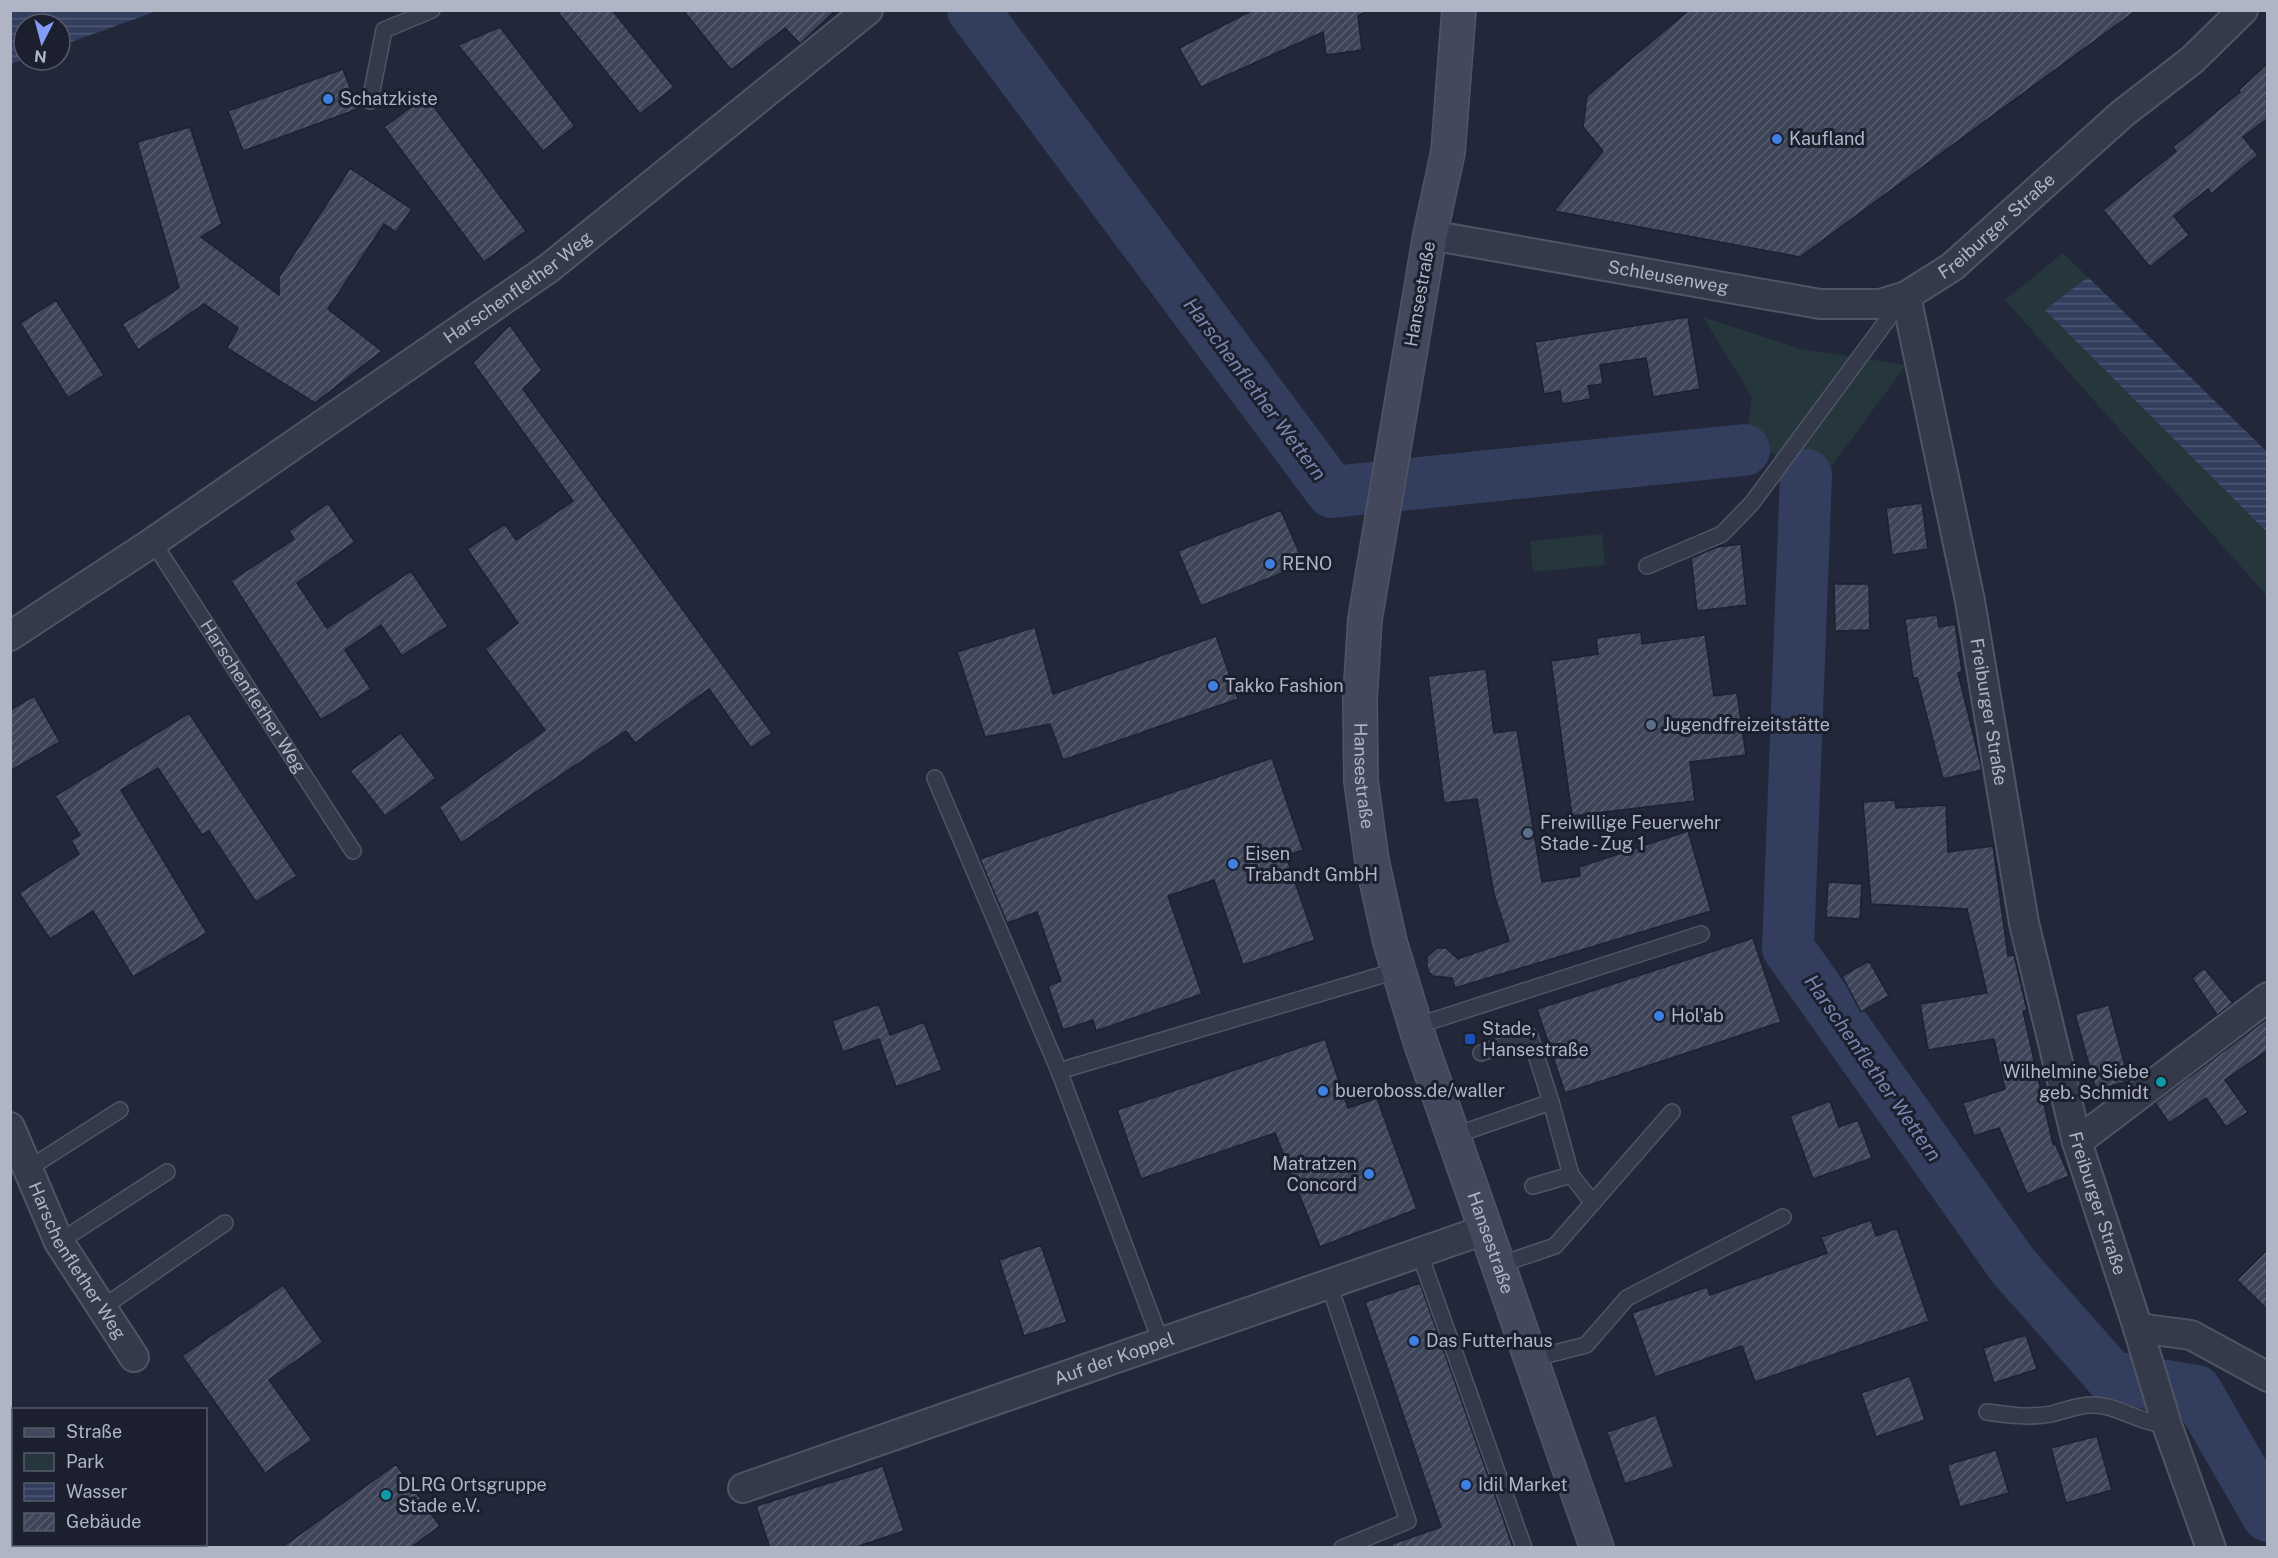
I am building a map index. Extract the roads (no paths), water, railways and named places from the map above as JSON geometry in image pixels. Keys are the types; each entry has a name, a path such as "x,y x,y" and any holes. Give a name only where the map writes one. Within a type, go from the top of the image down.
{"main road":[{"name":"Hansestraße","path":"1459,10 1448,152 1430,235 1365,619 1360,699 1361,781 1372,861 1390,942 1453,1136 1597,1548"}],"street":[{"name":"Harschenflether Weg","path":"10,636 153,542 549,268 868,10"},
{"name":"Freiburger Straße","path":"2211,1548 2167,1425 2077,1142 2024,922 1970,601 1906,296 1953,267 2122,114 2192,60 2243,10"},
{"name":"Schleusenweg","path":"1430,235 1820,304 1880,304 1906,296"},
{"path":"2077,1142 2268,997"},
{"name":"Harschenflether Weg","path":"10,1127 59,1242 134,1357"},
{"name":"Auf der Koppel","path":"743,1488 1487,1229"},
{"path":"2138,1328 2191,1335 2268,1377"}],"lane":[{"path":"370,101 384,30 432,10"},
{"path":"1647,566 1722,534 1752,503 1906,296"},
{"name":"Harschenflether Weg","path":"153,542 353,851"},
{"path":"935,778 1059,1071 1161,1342"},
{"path":"1416,1026 1701,934"},
{"path":"1059,1071 1399,970"},
{"path":"1481,1053 1530,1036 1570,1174 1593,1203"},
{"path":"1453,1136 1551,1102"},
{"path":"28,1169 120,1110"},
{"path":"1499,1265 1555,1246 1672,1112"},
{"path":"59,1242 167,1172"},
{"path":"1533,1186 1570,1174"},
{"path":"1531,1359 1586,1345 1627,1299 1783,1217"},
{"path":"102,1308 225,1223"},
{"path":"1419,1252 1524,1548"},
{"path":"1329,1284 1408,1521 1342,1548"},
{"path":"1987,1412 2015,1416 2048,1414 2091,1405 2109,1407 2151,1424 2167,1425"}],"water":[{"path":"11,10 157,10 72,42 72,12 12,12 11,64"},
{"path":"2088,277 2267,452 2267,532 2045,310"}],"waterway":[{"name":"Harschenflether Wettern","path":"973,10 1332,492 1744,450"},
{"name":"Harschenflether Wettern","path":"1806,475 1788,948 2013,1266 2111,1377 2196,1391 2268,1516"}],"place":[{"name":"Schatzkiste","path":"328,99"},
{"name":"Kaufland","path":"1777,139"},
{"name":"RENO","path":"1270,564"},
{"name":"Takko Fashion","path":"1213,686"},
{"name":"Jugendfreizeitstätte","path":"1651,725"},
{"name":"Freiwillige Feuerwehr Stade - Zug 1","path":"1528,833"},
{"name":"Eisen Trabandt GmbH","path":"1233,864"},
{"name":"Hol'ab","path":"1659,1016"},
{"name":"Stade, Hansestraße","path":"1470,1039"},
{"name":"Wilhelmine Siebe geb. Schmidt","path":"2161,1082"},
{"name":"bueroboss.de/waller","path":"1323,1091"},
{"name":"Matratzen Concord","path":"1369,1174"},
{"name":"Das Futterhaus","path":"1414,1341"},
{"name":"Idil Market","path":"1466,1485"},
{"name":"DLRG Ortsgruppe Stade e.V.","path":"386,1495"}]}
